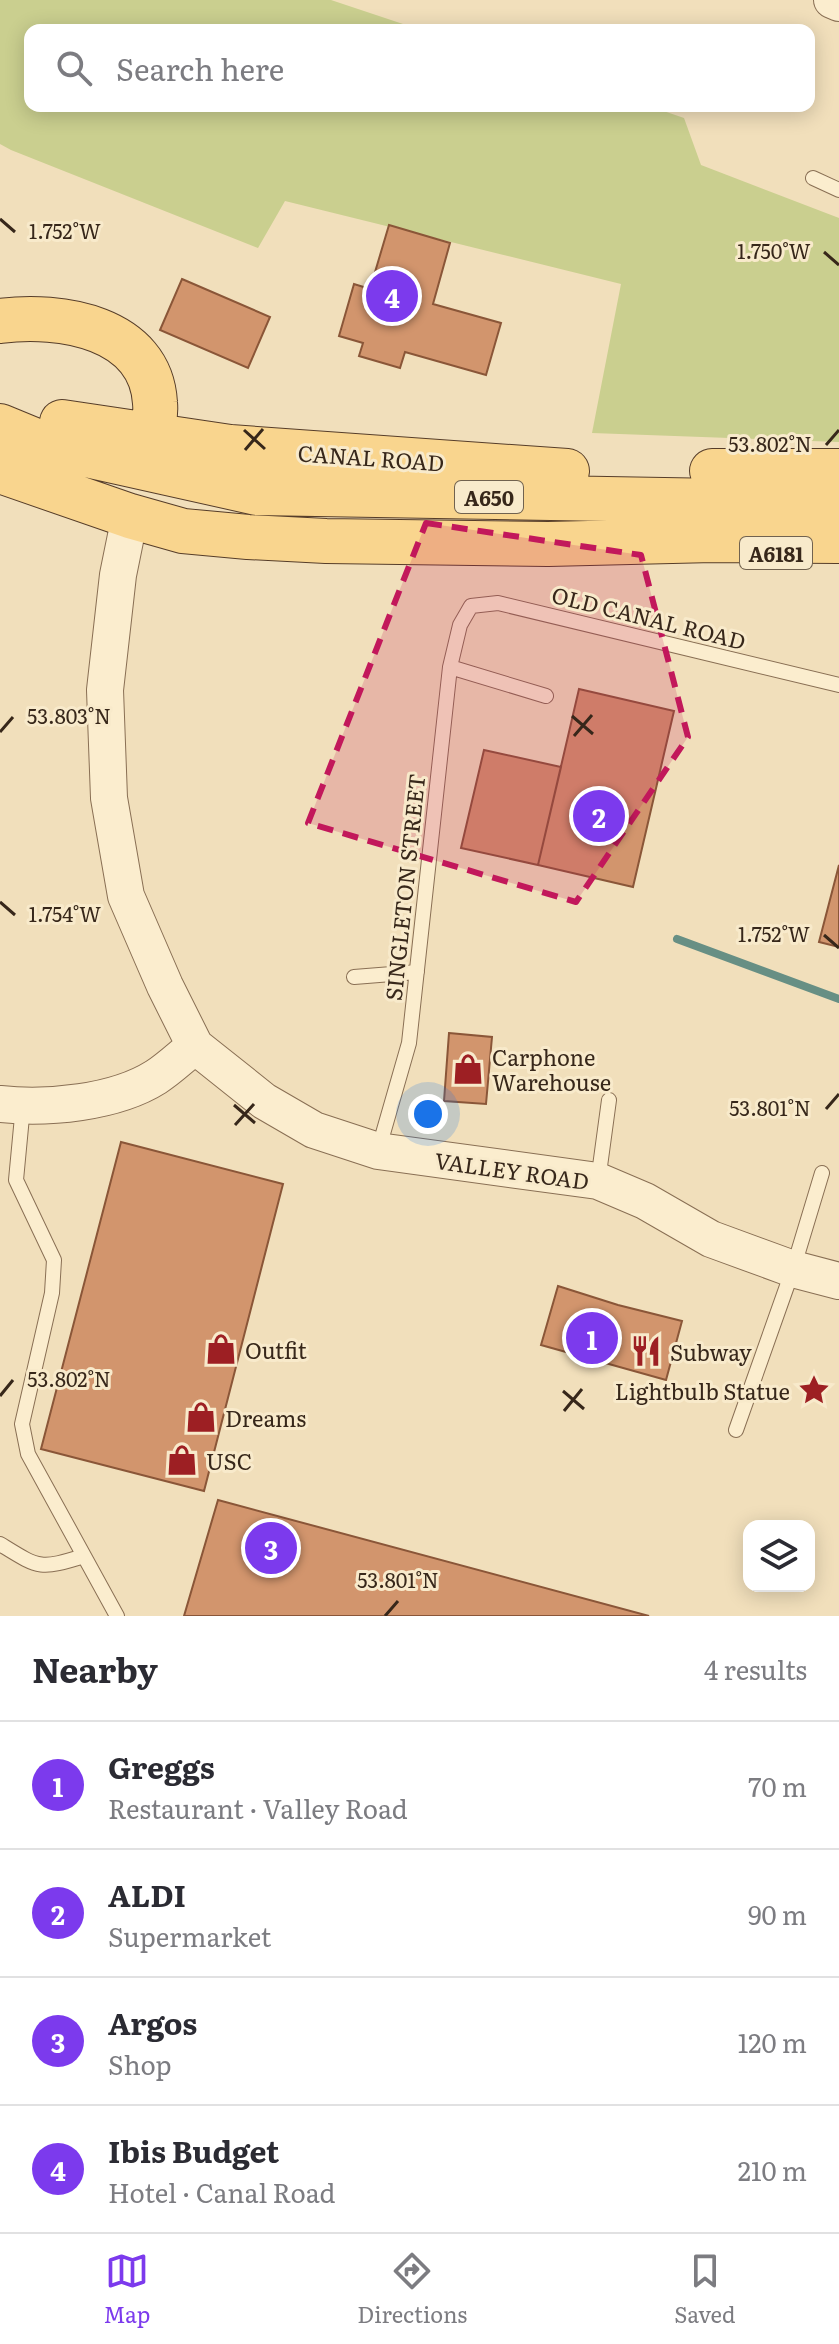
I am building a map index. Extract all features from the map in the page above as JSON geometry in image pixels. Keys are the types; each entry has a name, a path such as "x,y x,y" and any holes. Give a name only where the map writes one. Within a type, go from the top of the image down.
{"main road":[{"path":"0,321 27,317 67,321 106,333 137,354 150,377 156,404 130,516"},
{"name":"CANAL ROAD","path":"0,418 55,421 146,452 230,447 566,471 839,471"},
{"name":"A650","path":"0,426 51,447 146,452 257,493 839,503"},
{"name":"A650","path":"0,471 183,531 279,539 548,544 839,541"},
{"name":"A6181","path":"713,540 839,565"}],"street":[{"path":"832,0 839,3"},
{"name":"VALLEY ROAD","path":"130,516 118,575 105,690 109,798 126,896 195,1046 264,1101 314,1130 378,1151 598,1181 645,1201 711,1239 793,1269 839,1281"},
{"path":"12,1105 101,1100 155,1078 195,1046"}],"lane":[{"path":"813,178 839,190"},
{"name":"OLD CANAL ROAD","path":"460,625 471,606 498,603 839,685"},
{"name":"SINGLETON STREET","path":"378,1151 409,1043 450,667 460,625"},
{"path":"450,667 546,696"},
{"path":"354,977 417,972"},
{"path":"598,1181 609,1100"},
{"path":"12,1105 16,1180 54,1260 52,1293 22,1424 28,1454 117,1616"},
{"path":"736,1430 793,1269 822,1173"},
{"path":"0,1544 41,1566 84,1556"}],"highlighted area":[{"path":"426,523 641,555 688,737 576,902 308,823"}],"green space":[{"path":"0,0 331,0 403,24 24,24 24,112 666,112 684,118 701,165 839,218 839,442 592,433 621,284 285,201 258,248 0,144"}],"building":[{"path":"389,225 450,243 433,304 501,323 486,375 405,352 400,368 359,356 363,343 339,336 354,284 370,289"},
{"path":"182,279 270,317 248,368 160,330"},
{"path":"579,689 674,711 633,887 538,865"},
{"path":"484,750 561,767 538,865 461,848"},
{"path":"839,865 839,947 819,942"},
{"name":"Carphone Warehouse","path":"449,1033 492,1037 486,1104 444,1101"},
{"path":"121,1142 283,1184 204,1491 41,1449"},
{"path":"558,1286 682,1321 666,1380 541,1345"},
{"path":"218,1500 649,1616 184,1616"}],"waterway":[{"path":"677,939 839,999"}],"place":[{"name":"Ibis Budget","path":"392,296"},
{"name":"ALDI","path":"599,816"},
{"name":"Carphone Warehouse","path":"468,1069"},
{"name":"Greggs","path":"592,1338"},
{"name":"Outfit","path":"221,1349"},
{"name":"Subway","path":"646,1351"},
{"name":"Lightbulb Statue","path":"814,1390"},
{"name":"Dreams","path":"201,1417"},
{"name":"USC","path":"182,1460"},
{"name":"Argos","path":"271,1548"}]}
